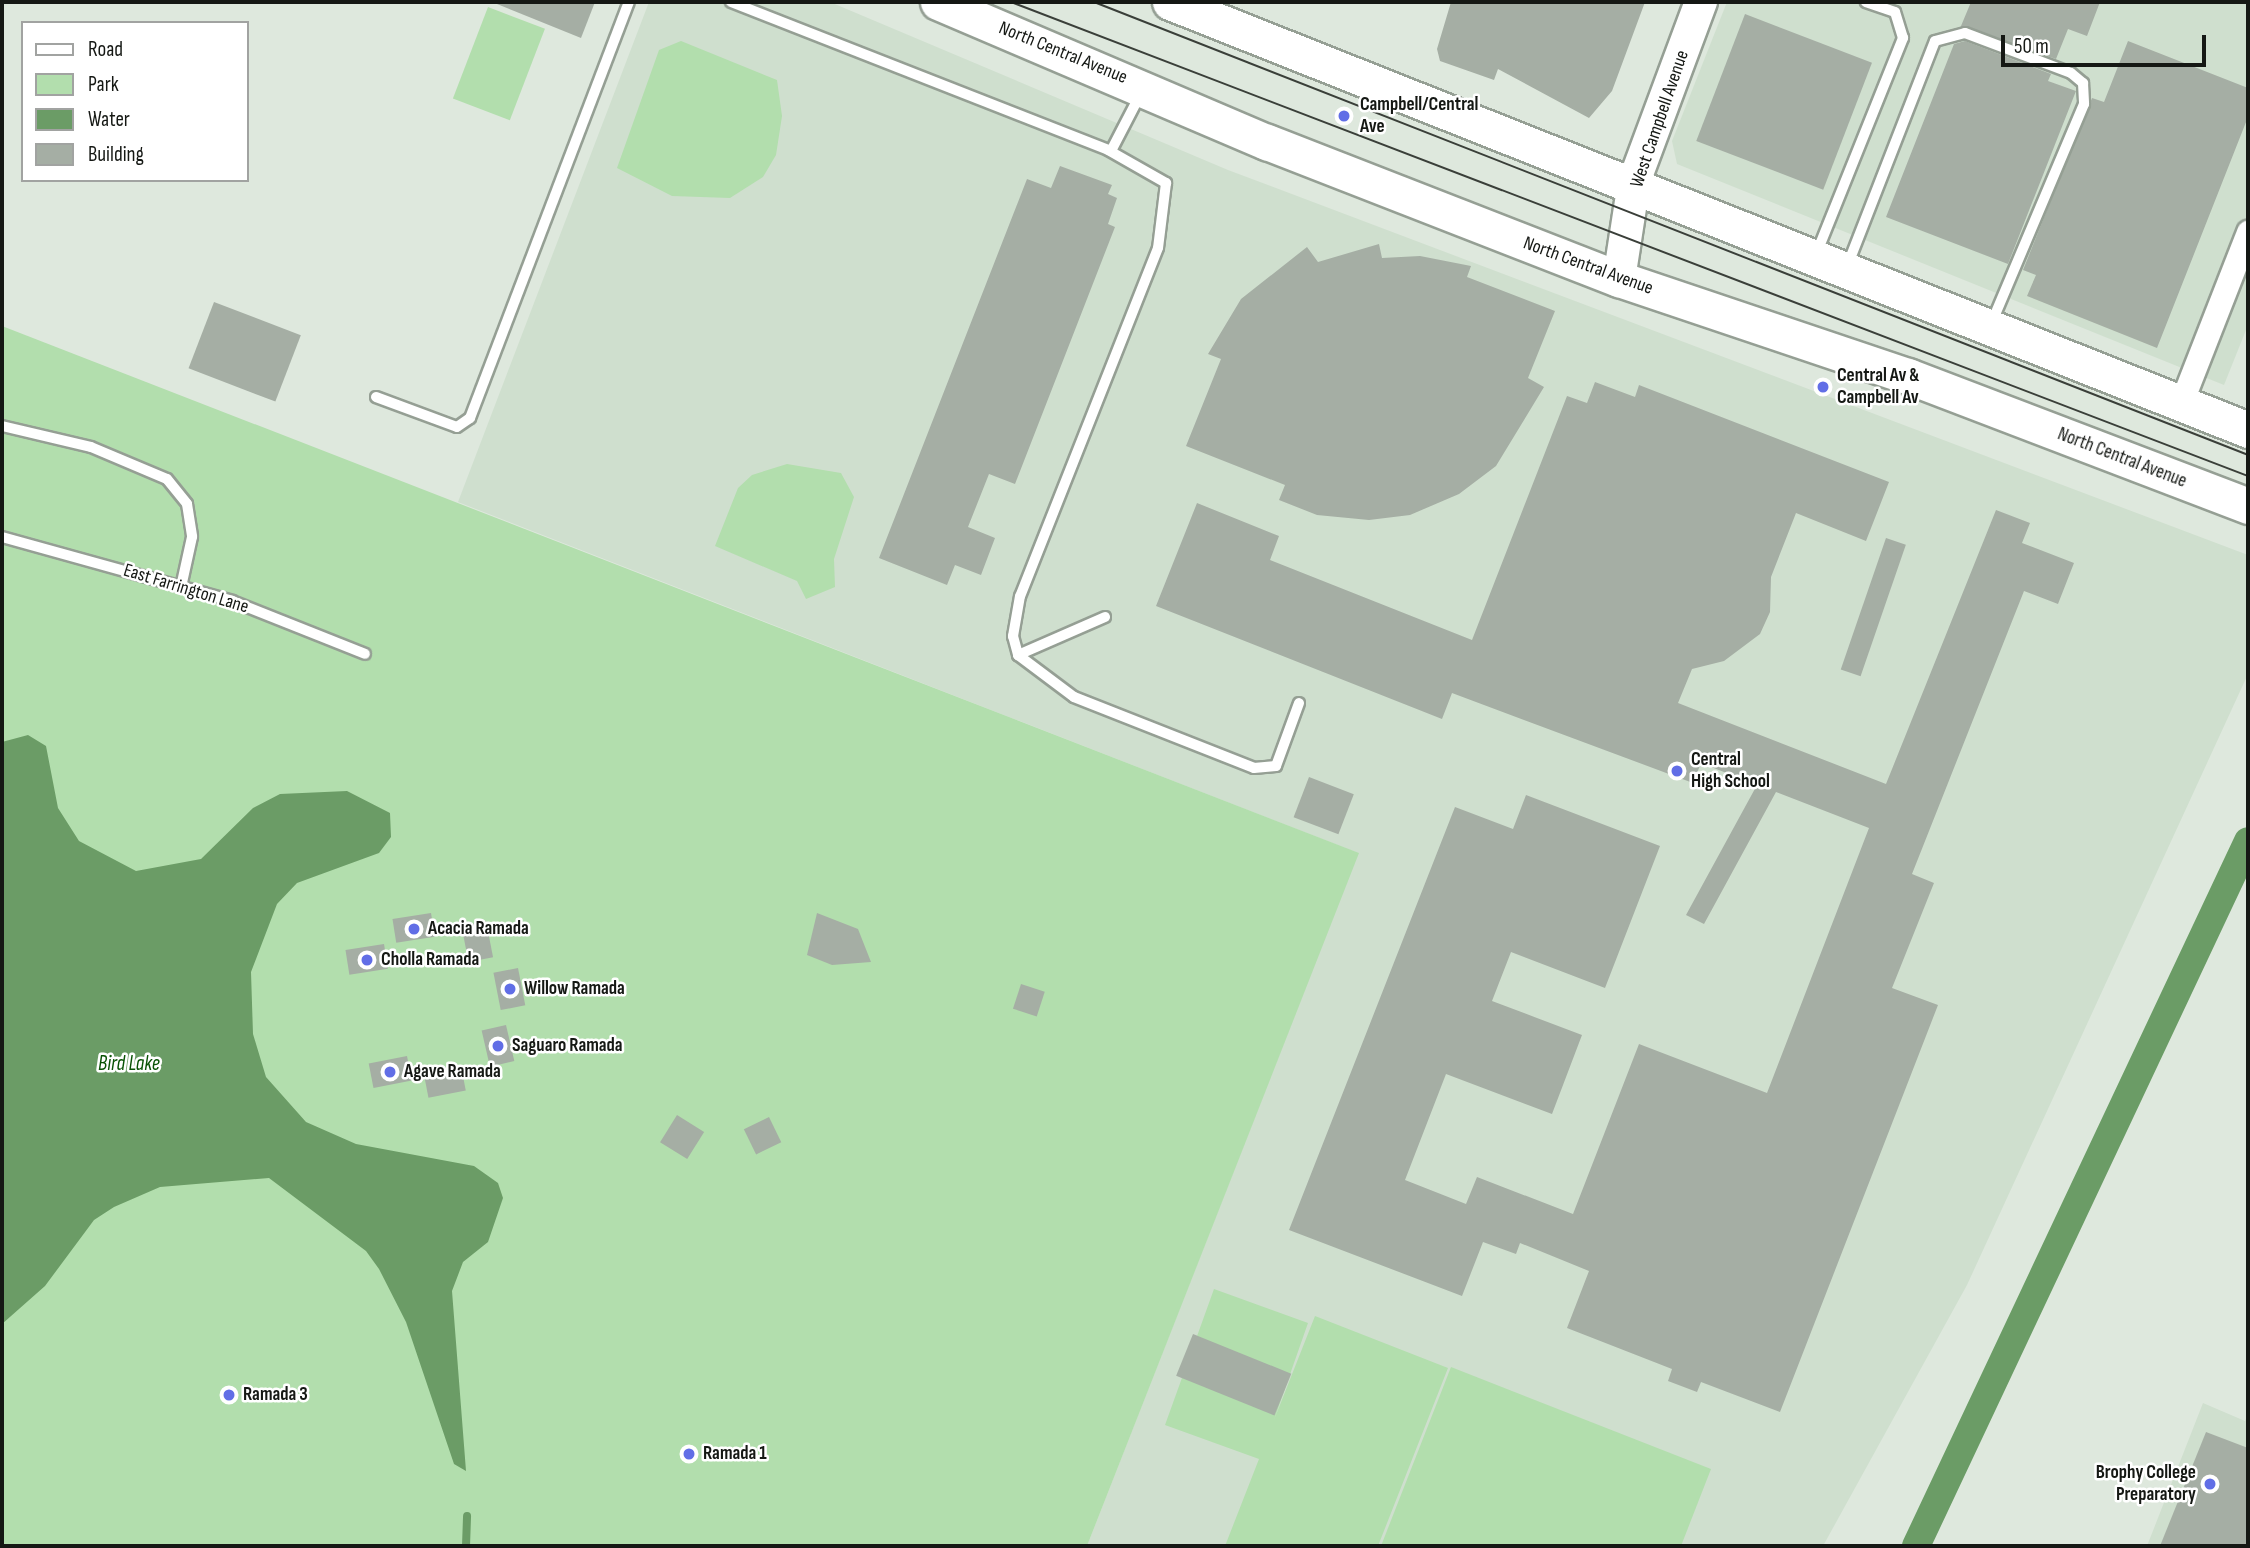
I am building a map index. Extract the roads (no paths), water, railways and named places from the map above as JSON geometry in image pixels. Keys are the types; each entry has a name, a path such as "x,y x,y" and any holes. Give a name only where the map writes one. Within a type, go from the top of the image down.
{"main road":[{"name":"North Central Avenue","path":"938,2 1144,86 1279,147 1619,279 1908,376 2248,506"},
{"path":"1170,2 1634,182 2248,430"}],"street":[{"name":"West Campbell Avenue","path":"1619,279 1634,182 1702,2"},
{"path":"2181,403 2248,232"}],"lane":[{"path":"376,397 457,427 470,418 629,2"},
{"path":"731,2 1111,151 1166,183 1165,224 1020,596 1012,623 1018,655 1074,697 1254,768 1276,766 1299,703"},
{"path":"1832,261 1903,38 1895,12 1866,2"},
{"path":"1832,261 1935,41 1965,33 2071,73 2083,83 2084,104 2020,269 1989,327"},
{"path":"1111,151 1144,86"},
{"path":"2,426 103,451 167,479 187,504 192,537 181,587"},
{"name":"East Farrington Lane","path":"2,537 181,587 365,654"},
{"path":"1018,655 1105,617"}],"water":[{"name":"Bird Lake","path":"28,735 46,746 58,808 79,841 136,871 201,859 253,808 280,794 347,791 390,813 391,837 379,853 297,883 277,904 251,972 253,1034 266,1077 306,1122 356,1144 474,1166 498,1183 503,1198 488,1242 463,1262 452,1291 466,1471 454,1464 406,1322 379,1269 366,1251 269,1178 160,1187 114,1207 94,1220 45,1286 2,1324 2,742"}],"waterway":[{"path":"1916,1546 2248,841"},
{"path":"466,1546 467,1516"}],"tram line":[{"path":"1011,2 2248,476"},
{"path":"1094,2 2248,455"}],"place":[{"name":"Campbell/Central Ave","path":"1344,116"},
{"name":"Central Av & Campbell Av","path":"1823,387"},
{"name":"Central High School","path":"1677,771"},
{"name":"Acacia Ramada","path":"414,929"},
{"name":"Cholla Ramada","path":"367,960"},
{"name":"Willow Ramada","path":"510,989"},
{"name":"Saguaro Ramada","path":"498,1046"},
{"name":"Agave Ramada","path":"390,1072"},
{"name":"Ramada 3","path":"229,1395"},
{"name":"Ramada 1","path":"689,1454"},
{"name":"Brophy College Preparatory","path":"2210,1484"}]}
